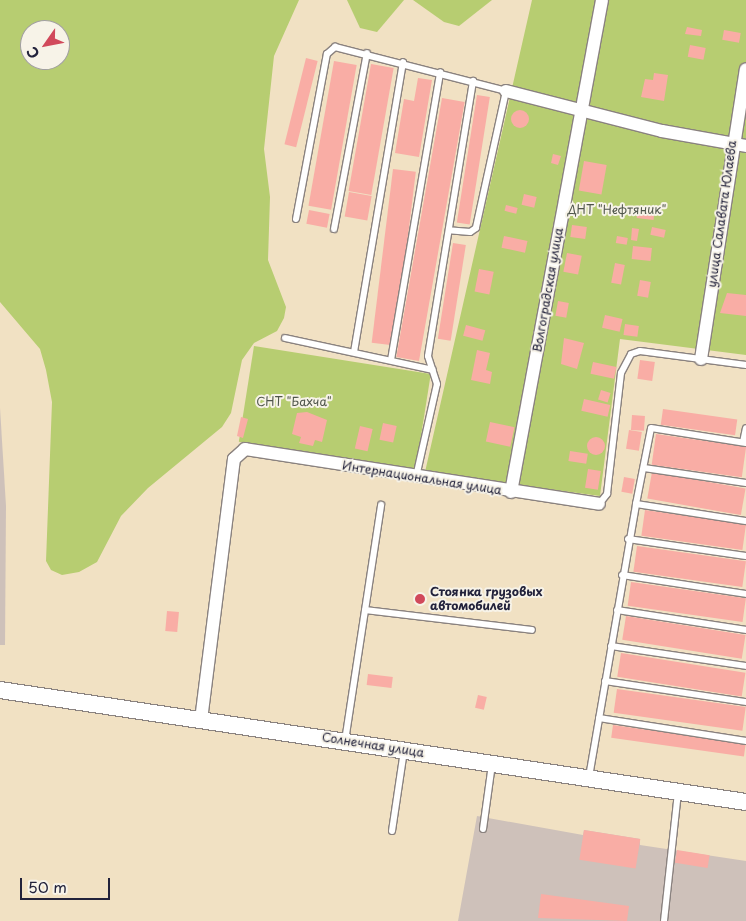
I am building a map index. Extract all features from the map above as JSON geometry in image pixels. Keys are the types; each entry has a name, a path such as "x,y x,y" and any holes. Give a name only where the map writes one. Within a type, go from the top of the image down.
{"street":[{"name":"Волгоградская улица","path":"511,492 602,0"},
{"name":"улица Салавата Юлаева","path":"701,358 732,144 746,69"},
{"path":"506,91 581,112 746,146"},
{"name":"Интернациональная улица","path":"201,720 234,459 245,448 416,477 599,504"},
{"name":"Солнечная улица","path":"0,690 746,802"}],"lane":[{"path":"296,219 327,54 335,47 402,62 506,91 476,228 470,232 449,230"},
{"path":"334,229 366,53"},
{"path":"354,352 402,62"},
{"path":"391,360 440,72"},
{"path":"416,477 437,384 428,356 473,82"},
{"path":"285,338 434,370"},
{"path":"599,504 608,494 621,373 631,354 640,351 746,365"},
{"path":"589,778 628,539 651,428 745,442 746,428"},
{"path":"644,468 746,484"},
{"path":"636,504 746,521"},
{"path":"345,741 381,505"},
{"path":"628,539 746,556"},
{"path":"622,575 746,594"},
{"path":"365,610 532,630"},
{"path":"617,610 746,630"},
{"path":"611,646 746,666"},
{"path":"605,682 746,702"},
{"path":"599,718 746,740"},
{"path":"392,831 404,750"},
{"path":"483,829 492,764"},
{"path":"664,921 678,792"}],"shaded area":[{"path":"0,408 6,506 5,645 0,645"},
{"path":"477,816 583,835 584,830 640,839 640,845 746,861 746,921 458,921"}],"green space":[{"path":"0,0 299,0 274,56 264,149 270,197 268,260 286,307 284,318 277,331 254,343 242,360 231,413 222,427 148,488 121,516 97,562 79,572 62,575 51,570 46,561 52,402 40,349 0,302"},
{"path":"347,0 404,0 377,32 360,28"},
{"path":"413,0 492,0 459,26 444,22"},
{"name":"ДНТ \"Нефтяник\"","path":"532,0 746,0 746,355 620,339 600,496 425,472"},
{"name":"СНТ \"Бахча\"","path":"254,346 431,374 416,470 239,442"}],"building":[{"path":"687,27 702,30 701,36 685,34"},
{"path":"724,30 741,33 739,43 722,40"},
{"path":"690,45 706,48 703,60 688,57"},
{"path":"306,58 318,61 296,147 284,144"},
{"path":"334,61 357,65 331,210 308,206"},
{"path":"371,64 394,68 371,195 349,191"},
{"path":"654,73 668,75 664,101 641,97 645,79 653,80"},
{"path":"418,78 432,80 419,157 395,153 404,99 414,101"},
{"path":"477,95 490,97 470,224 457,222"},
{"path":"442,98 465,102 419,361 396,357"},
{"path":"520,110 526,113 529,119 526,125 520,128 514,125 511,119 514,113"},
{"path":"553,154 561,156 558,165 551,163"},
{"path":"584,161 607,165 601,195 579,191"},
{"path":"393,169 416,172 395,345 372,343"},
{"path":"349,192 372,196 367,221 345,217"},
{"path":"524,194 537,197 534,208 522,205"},
{"path":"506,205 518,208 516,214 505,211"},
{"path":"638,207 655,209 654,220 637,218"},
{"path":"309,210 330,214 327,228 306,224"},
{"path":"572,225 587,227 585,239 570,237"},
{"path":"652,227 666,230 664,238 650,235"},
{"path":"632,228 639,229 637,241 631,240"},
{"path":"504,236 527,241 525,253 502,248"},
{"path":"617,236 628,238 627,245 616,243"},
{"path":"453,243 466,245 451,341 438,339"},
{"path":"633,246 652,248 651,261 632,259"},
{"path":"567,253 582,256 578,275 563,272"},
{"path":"615,263 625,265 621,285 611,283"},
{"path":"479,269 494,272 489,294 475,292"},
{"path":"640,280 651,282 648,298 637,296"},
{"path":"727,293 746,295 746,316 720,313"},
{"path":"558,301 569,303 566,318 555,316"},
{"path":"605,315 623,319 620,332 602,328"},
{"path":"625,324 639,326 637,337 623,335"},
{"path":"466,325 485,330 482,341 463,336"},
{"path":"564,338 584,343 577,369 561,364"},
{"path":"477,350 490,353 486,370 492,372 490,384 471,380"},
{"path":"640,360 655,362 652,381 637,379"},
{"path":"593,362 616,367 614,379 591,374"},
{"path":"601,390 611,393 608,402 598,400"},
{"path":"584,399 610,405 608,417 581,411"},
{"path":"663,409 737,419 735,435 661,425"},
{"path":"307,412 327,420 322,442 315,440 313,446 299,443 301,437 292,434 297,413"},
{"path":"632,415 645,416 644,431 631,430"},
{"path":"241,417 248,419 243,438 237,436"},
{"path":"490,422 514,427 510,447 486,442"},
{"path":"383,423 397,426 393,443 379,440"},
{"path":"360,426 373,429 367,451 355,448"},
{"path":"629,430 642,432 639,451 626,449"},
{"path":"656,434 746,447 742,477 652,465"},
{"path":"592,437 600,437 605,442 603,453 592,455 587,450 587,442"},
{"path":"570,451 588,454 586,464 568,461"},
{"path":"588,469 601,471 598,490 585,488"},
{"path":"652,472 746,488 741,515 647,499"},
{"path":"624,477 635,479 632,494 621,492"},
{"path":"645,510 746,524 742,550 641,536"},
{"path":"637,546 746,561 742,587 633,572"},
{"path":"631,582 746,598 743,622 628,606"},
{"path":"167,611 179,612 177,632 165,631"},
{"path":"626,616 746,635 742,659 622,640"},
{"path":"621,653 745,673 742,696 617,677"},
{"path":"368,674 393,677 391,688 367,685"},
{"path":"617,689 746,707 742,731 614,713"},
{"path":"478,695 487,697 484,710 475,708"},
{"path":"613,725 746,744 744,757 611,738"},
{"path":"584,830 640,839 636,869 579,860"},
{"path":"677,850 710,855 708,868 675,863"},
{"path":"541,894 629,906 627,921 538,918"}],"place":[{"name":"Стоянка грузовых автомобилей","path":"420,599"}]}
